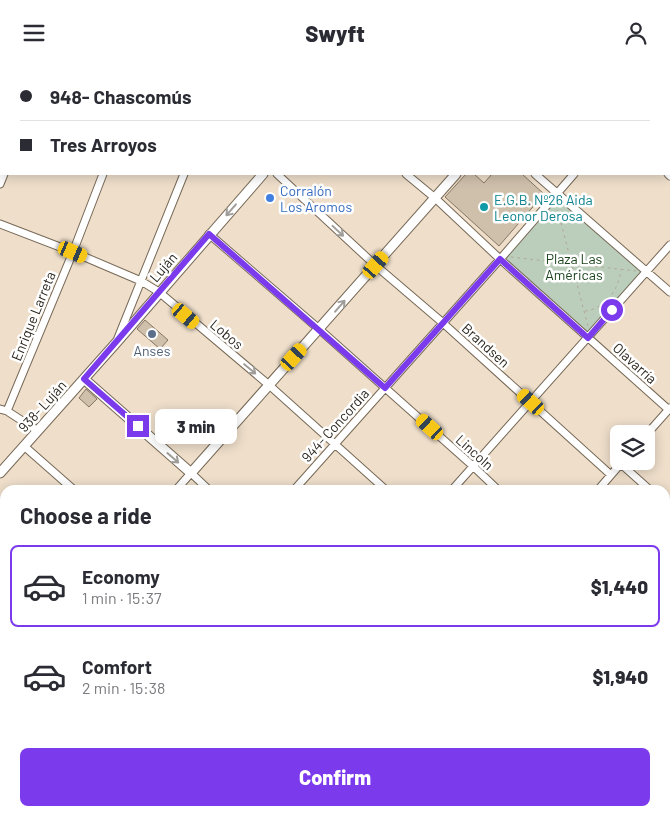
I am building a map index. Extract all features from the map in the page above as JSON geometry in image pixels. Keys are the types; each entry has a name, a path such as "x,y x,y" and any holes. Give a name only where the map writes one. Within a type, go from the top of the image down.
{"main road":[{"name":"Luján","path":"84,379 262,175"},
{"path":"84,379 191,473 455,175"},
{"name":"938- Luján","path":"0,473 84,379"}],"street":[{"name":"Enrique Larreta","path":"8,411 104,175"},
{"path":"116,343 184,175"},
{"name":"Brandsen","path":"278,175 611,475"},
{"name":"Olavarría","path":"407,175 669,409"},
{"path":"536,175 555,195 670,293"},
{"name":"944- Concordia","path":"298,485 573,175"},
{"name":"Lobos","path":"0,224 141,281 159,292 269,385 380,485"},
{"name":"Lincoln","path":"209,234 319,329 493,485"},
{"path":"457,485 670,245"},
{"path":"0,409 8,411 38,431"},
{"path":"655,425 669,409"},
{"path":"24,446 68,485"},
{"path":"602,485 615,470"},
{"path":"630,470 645,485"},
{"path":"180,485 191,473 204,485"}],"path":[{"path":"555,195 589,336"},
{"path":"501,258 646,272"},
{"path":"584,311 597,308 608,300 618,284 621,270"}],"green space":[{"name":"Plaza Las Américas","path":"557,194 647,271 588,338 500,259"}],"building":[{"name":"E.G.B. Nº26 Aida Leonor Derosa","path":"465,175 475,175 484,183 491,175 523,175 544,194 499,246 445,197"},
{"name":"Anses","path":"145,320 168,340 160,349 137,329"},
{"path":"86,389 97,399 89,407 79,398"}],"place":[{"name":"Corralón Los Aromos","path":"270,198"},
{"name":"E.G.B. Nº26 Aida Leonor Derosa","path":"484,207"},
{"name":"Anses","path":"152,334"}],"route":[{"path":"138,426 84,379 209,234 385,388 500,259 588,338 612,310"}]}
